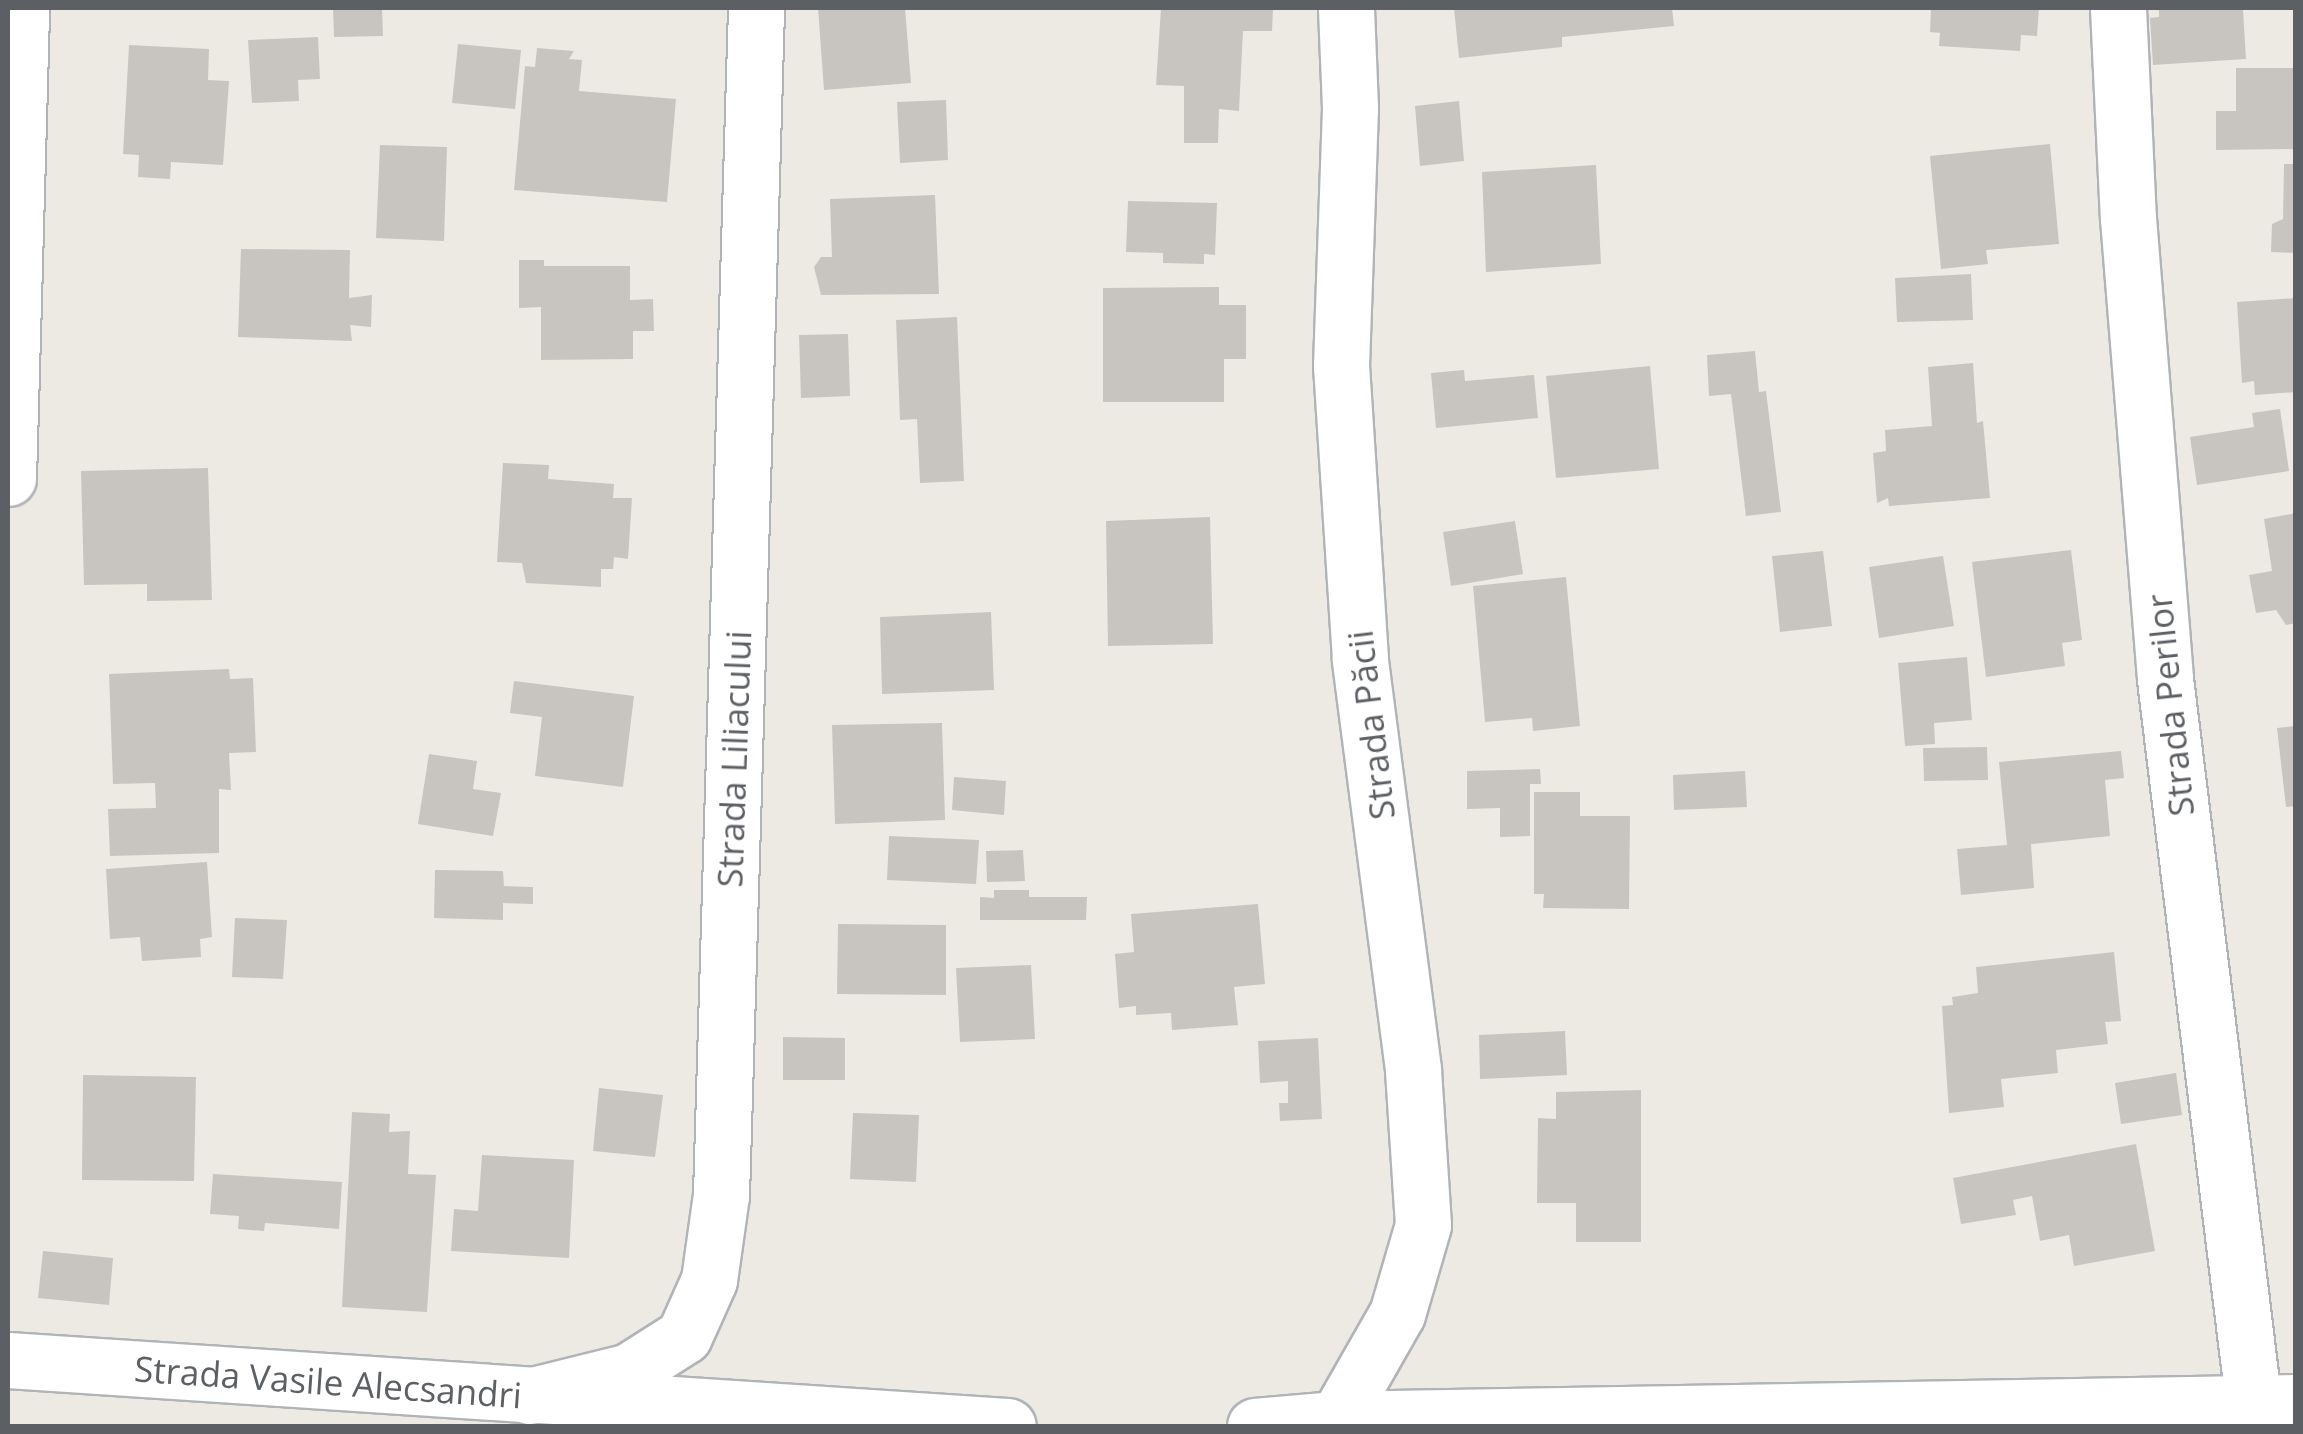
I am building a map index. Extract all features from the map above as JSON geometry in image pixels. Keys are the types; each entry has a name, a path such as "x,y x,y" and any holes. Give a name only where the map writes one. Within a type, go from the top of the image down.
{"street":[{"path":"8,478 21,8"},
{"name":"Strada Liliacului","path":"529,1396 629,1370 684,1336 709,1280 721,1175 756,8"},
{"name":"Strada Păcii","path":"1333,1423 1397,1314 1424,1225 1413,1068 1360,658 1341,366 1350,108 1346,8"},
{"name":"Strada Perilor","path":"2118,8 2128,218 2165,679 2274,1400"},
{"name":"Strada Vasile Alecsandri","path":"8,1360 345,1405 529,1396 1008,1426"},
{"path":"1255,1426 2274,1400"}],"building":[{"path":"333,8 382,8 383,36 334,37"},
{"path":"818,8 905,8 911,83 824,90"},
{"path":"1161,8 1273,8 1272,31 1243,31 1239,111 1219,109 1218,143 1184,143 1184,86 1156,85"},
{"path":"1454,8 1672,8 1674,26 1562,37 1562,47 1459,58"},
{"path":"1931,8 2039,8 2037,36 2021,35 2020,51 1939,46 1940,33 1930,32"},
{"path":"2159,8 2243,10 2246,59 2153,65 2150,18 2159,17"},
{"path":"318,37 320,79 298,80 299,101 252,103 248,40"},
{"path":"458,44 521,50 515,109 452,103"},
{"path":"129,45 209,49 208,80 229,81 223,165 171,162 170,179 138,177 139,155 123,154"},
{"path":"537,48 574,51 569,59 582,60 579,91 676,99 667,202 514,190 525,66 535,67"},
{"path":"2236,68 2296,68 2296,149 2216,150 2216,111 2236,111"},
{"path":"946,100 948,160 900,163 897,102"},
{"path":"1459,101 1464,161 1420,166 1415,106"},
{"path":"2050,144 2059,244 1986,250 1988,264 1941,269 1930,156"},
{"path":"380,145 447,147 444,241 376,238"},
{"path":"2284,164 2296,164 2296,253 2271,252 2272,224 2283,219"},
{"path":"1596,165 1601,264 1486,272 1482,172"},
{"path":"935,195 939,294 821,295 814,267 821,257 832,257 830,199"},
{"path":"1128,201 1217,203 1215,255 1204,254 1204,264 1163,263 1163,253 1126,252"},
{"path":"241,249 350,250 349,298 372,295 371,327 350,325 352,341 238,337"},
{"path":"519,260 544,260 544,266 630,266 630,300 653,299 654,331 633,331 633,359 541,360 541,307 519,308"},
{"path":"1971,274 1973,320 1897,322 1895,278"},
{"path":"1219,287 1219,305 1246,305 1246,359 1224,359 1224,402 1103,402 1103,288"},
{"path":"2296,298 2296,392 2255,395 2254,381 2242,383 2237,302"},
{"path":"957,317 964,481 920,483 917,419 900,420 896,320"},
{"path":"848,334 850,396 801,398 799,335"},
{"path":"1755,351 1759,392 1766,391 1781,512 1746,516 1731,394 1709,396 1707,355"},
{"path":"1973,363 1977,423 1983,421 1990,498 1889,506 1888,498 1877,503 1873,453 1886,451 1885,430 1932,426 1928,367"},
{"path":"1650,366 1659,469 1556,478 1546,376"},
{"path":"1464,370 1465,381 1534,375 1538,418 1436,428 1431,373"},
{"path":"2280,409 2289,471 2197,485 2190,437 2254,427 2252,413"},
{"path":"503,463 549,465 548,479 614,484 613,498 632,498 628,559 614,557 613,569 601,569 601,587 526,583 522,563 497,562"},
{"path":"208,468 212,600 147,601 147,584 84,585 81,471"},
{"path":"2296,513 2296,623 2286,625 2276,610 2256,613 2249,575 2272,571 2264,519"},
{"path":"1210,517 1213,644 1108,646 1106,521"},
{"path":"1515,521 1523,574 1451,586 1443,532"},
{"path":"2071,550 2082,640 2062,643 2065,666 1986,677 1972,562"},
{"path":"1823,551 1832,626 1780,632 1772,556"},
{"path":"1943,556 1954,626 1879,638 1869,567"},
{"path":"1566,577 1580,726 1533,731 1532,718 1485,722 1473,586"},
{"path":"991,612 994,690 882,694 880,617"},
{"path":"1967,657 1972,720 1934,723 1935,744 1905,746 1898,663"},
{"path":"229,669 230,679 253,678 256,752 229,753 231,790 219,789 219,853 110,856 108,809 156,808 155,783 113,784 109,674"},
{"path":"514,681 634,696 623,787 535,776 542,717 510,713"},
{"path":"942,723 945,820 835,824 832,725"},
{"path":"2296,726 2296,806 2286,807 2277,728"},
{"path":"1987,747 1988,780 1924,781 1923,748"},
{"path":"2121,751 2124,778 2105,780 2110,836 2031,844 2034,888 1961,895 1957,849 2007,845 1999,762"},
{"path":"429,754 477,761 473,789 501,793 493,836 418,824"},
{"path":"1540,769 1541,784 1530,784 1530,836 1500,837 1500,808 1467,809 1467,771"},
{"path":"1745,771 1747,807 1674,810 1673,775"},
{"path":"954,777 1006,781 1004,815 952,810"},
{"path":"1534,792 1580,792 1580,816 1630,816 1629,909 1543,908 1544,894 1534,894"},
{"path":"889,836 979,840 976,884 887,880"},
{"path":"1023,850 1025,881 987,882 986,851"},
{"path":"207,862 212,937 200,939 201,957 142,961 140,937 110,939 106,869"},
{"path":"435,870 503,871 504,886 533,887 533,904 503,903 503,920 434,918"},
{"path":"994,890 1029,890 1029,897 1087,897 1086,920 980,920 980,897 994,898"},
{"path":"1258,904 1265,984 1234,987 1238,1025 1172,1030 1171,1013 1136,1015 1136,1006 1119,1008 1115,954 1134,952 1131,914"},
{"path":"235,918 287,920 283,979 232,977"},
{"path":"838,924 946,925 946,995 837,994"},
{"path":"2114,952 2121,1021 2105,1022 2108,1044 2056,1050 2058,1073 2001,1079 2004,1107 1949,1113 1942,1006 1953,1005 1952,997 1978,993 1976,967"},
{"path":"1031,965 1035,1039 960,1042 956,968"},
{"path":"1565,1031 1567,1075 1480,1079 1479,1035"},
{"path":"783,1037 845,1038 845,1080 783,1080"},
{"path":"1318,1038 1322,1119 1280,1121 1279,1103 1288,1103 1288,1081 1260,1083 1258,1041"},
{"path":"2176,1073 2182,1115 2121,1124 2115,1083"},
{"path":"83,1075 196,1077 194,1181 82,1180"},
{"path":"599,1088 663,1095 655,1157 593,1151"},
{"path":"1641,1090 1641,1242 1576,1242 1576,1203 1537,1203 1538,1118 1556,1119 1556,1092"},
{"path":"352,1112 390,1114 389,1132 410,1131 408,1174 436,1175 427,1312 342,1307"},
{"path":"853,1113 919,1115 916,1182 850,1179"},
{"path":"2136,1144 2155,1251 2074,1266 2069,1235 2040,1241 2032,1196 2013,1200 2016,1215 1961,1224 1953,1178"},
{"path":"482,1155 574,1160 569,1258 451,1251 454,1209 478,1211"},
{"path":"213,1174 342,1182 339,1229 265,1223 264,1231 238,1229 239,1216 210,1214"},
{"path":"43,1251 113,1258 109,1305 38,1298"}]}
